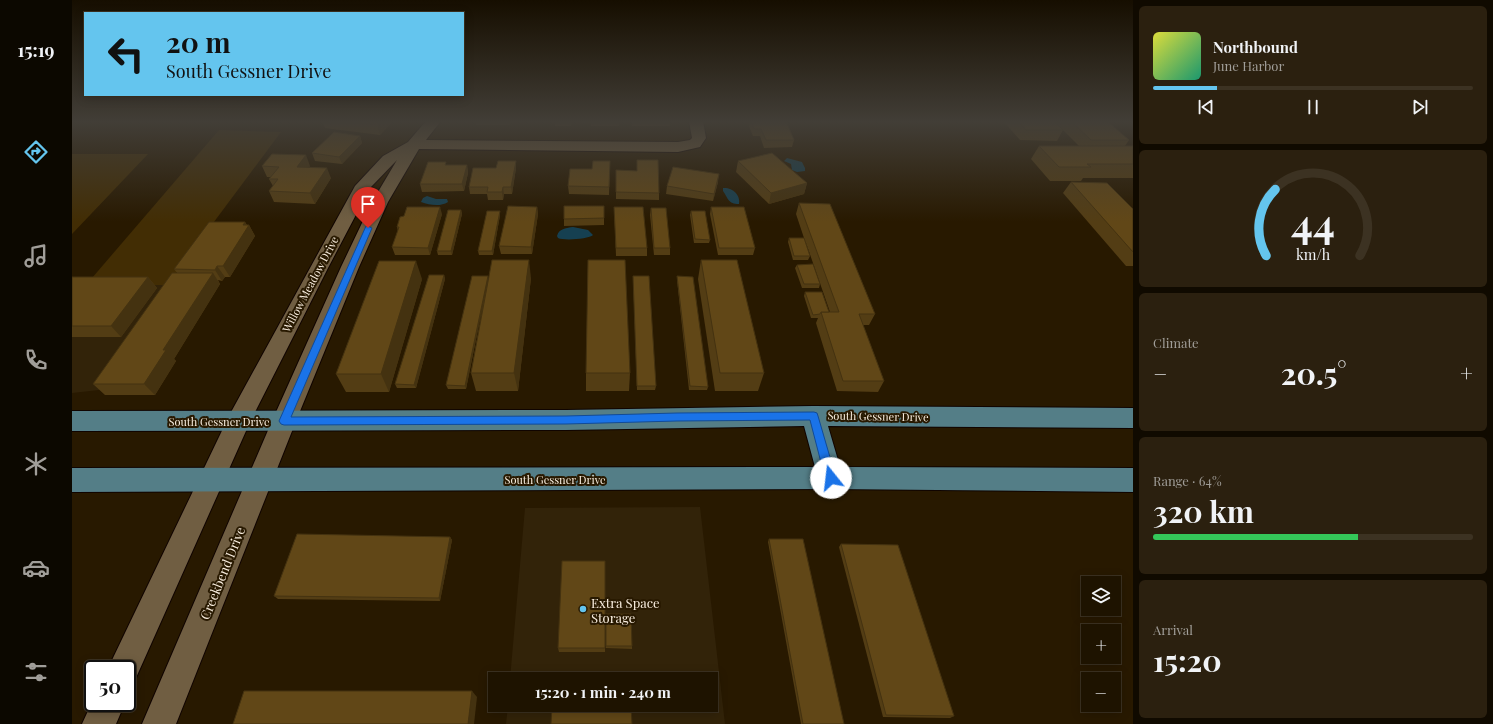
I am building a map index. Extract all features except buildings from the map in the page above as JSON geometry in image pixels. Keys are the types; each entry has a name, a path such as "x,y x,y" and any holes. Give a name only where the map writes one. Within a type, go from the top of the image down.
{"main road":[{"name":"South Gessner Drive","path":"72,421 558,420 814,416 1133,418"},
{"path":"814,416 831,478"},
{"name":"South Gessner Drive","path":"72,480 831,478 1133,480"}],"street":[{"name":"Willow Meadow Drive","path":"238,421 363,186 388,160 396,155"},
{"name":"Willow Meadow Drive","path":"284,421 350,267 377,209 408,155"},
{"path":"128,660 238,421"},
{"name":"Creekbend Drive","path":"159,724 284,421"},
{"path":"99,724 105,712"}],"shaded area":[{"path":"72,155 147,155 72,234"},
{"path":"198,155 264,155 167,285 86,285"},
{"path":"72,285 167,285 99,390 72,393"},
{"path":"700,507 725,724 506,724 507,712 718,712 718,672 511,672 525,508"}],"water":[{"path":"787,158 802,162 805,171 797,172 792,170 791,164 784,161"},
{"path":"723,188 733,190 735,192 739,198 739,204 735,204 729,200 723,191"},
{"path":"427,196 436,199 447,199 448,202 442,205 435,205 421,202 423,198"},
{"path":"573,227 588,230 593,235 587,238 576,239 558,238 558,233 561,230"}],"place":[{"name":"Extra Space Storage","path":"583,609"}],"route":[{"path":"368,228 284,421 566,420 677,417 814,416 831,478"}]}
